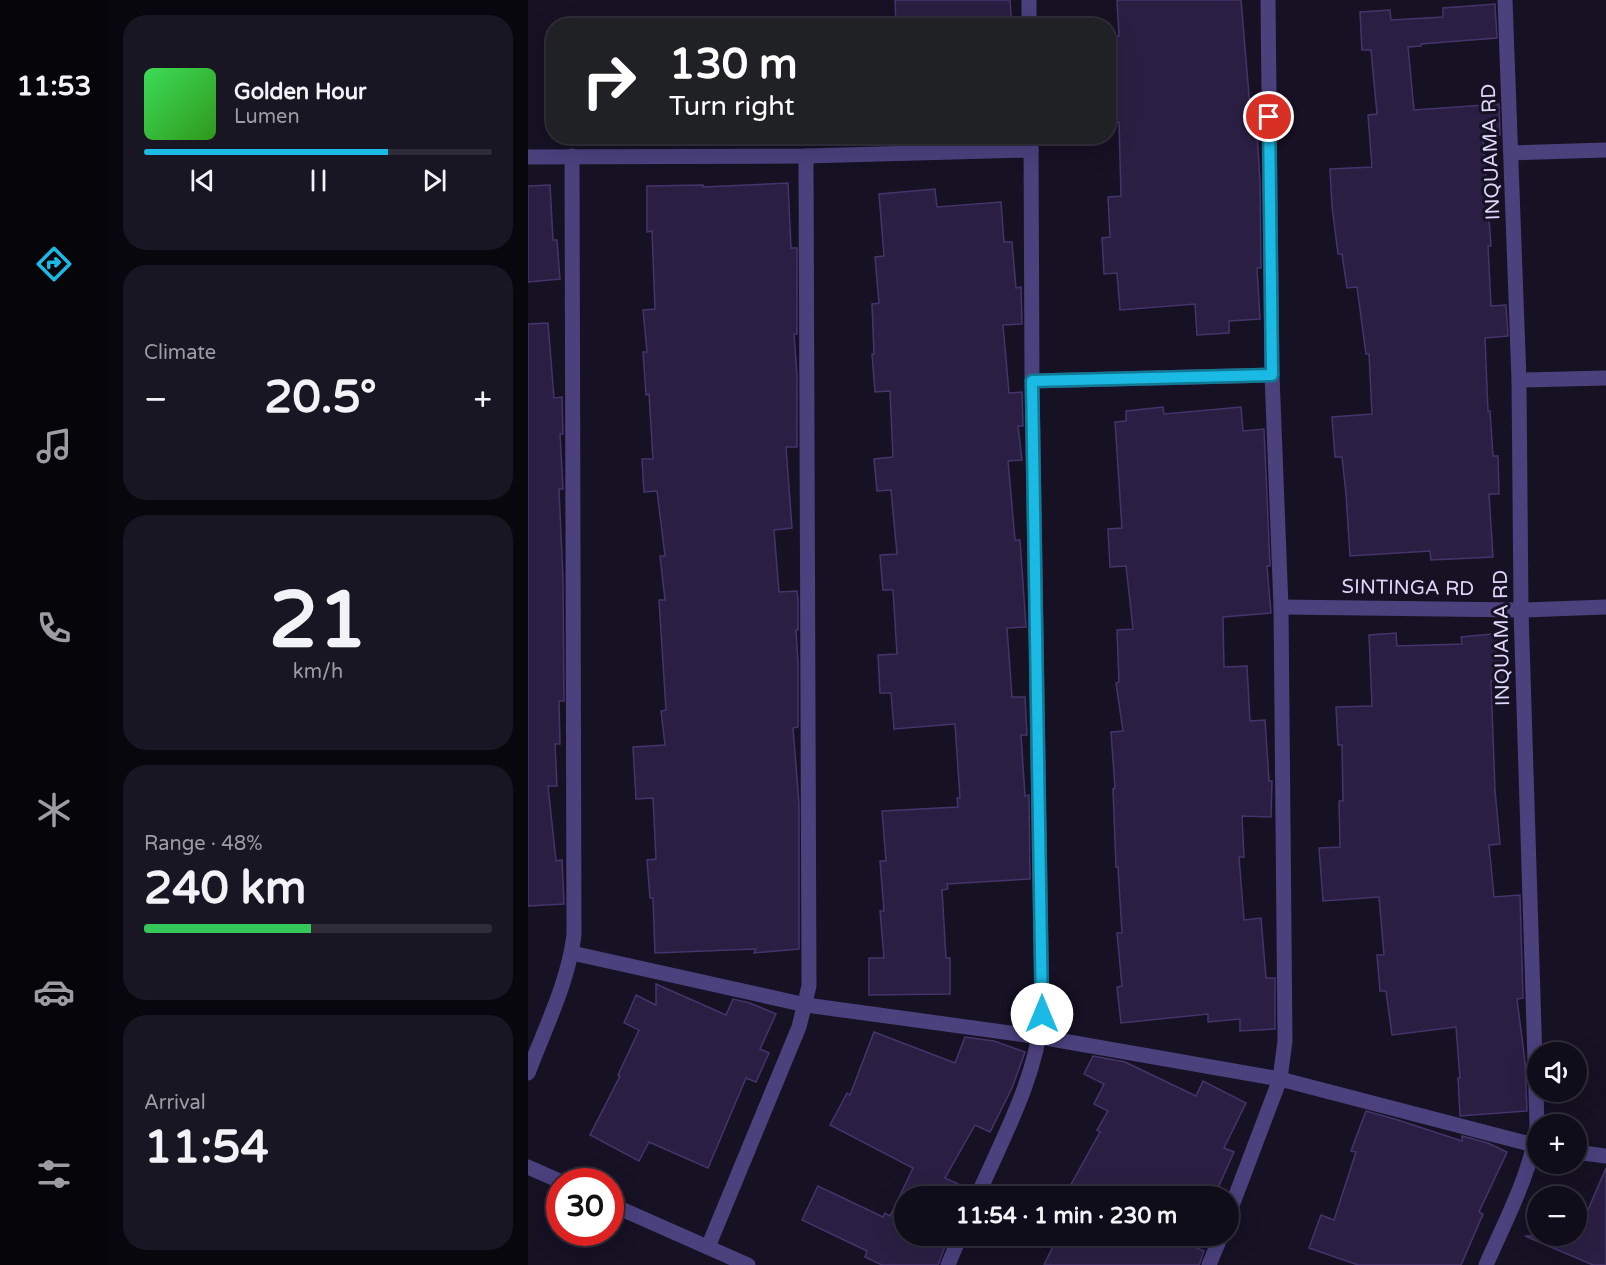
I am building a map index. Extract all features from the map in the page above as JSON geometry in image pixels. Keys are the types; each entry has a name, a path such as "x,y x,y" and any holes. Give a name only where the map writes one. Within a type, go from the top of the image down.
{"street":[{"path":"1029,0 1029,18"},
{"path":"1239,1187 1280,1079 1285,1041 1281,607 1272,375 1268,0"},
{"name":"INQUAMA RD","path":"1505,0 1519,380 1521,610 1537,1114"},
{"path":"528,157 806,156 1014,144"},
{"path":"982,1186 1028,1080 1040,1037 1042,978 1032,381 1031,144"},
{"path":"1511,153 1606,150"},
{"path":"528,1073 572,953 574,921 572,156"},
{"path":"708,1247 806,1005 809,969 806,156"},
{"path":"1032,381 1272,375"},
{"path":"1519,380 1606,378"},
{"name":"SINTINGA RD","path":"1281,607 1521,610 1606,607"},
{"path":"572,953 806,1005 1040,1037 1280,1079 1527,1143"},
{"path":"1587,1153 1606,1156"},
{"path":"528,1167 546,1175"},
{"name":"INQUAMA RD","path":"1486,1265 1527,1169"},
{"path":"624,1210 748,1265"},
{"path":"948,1265 956,1246"},
{"path":"1209,1265 1217,1246"}],"building":[{"path":"895,0 1010,0 1011,18 896,18"},
{"path":"1117,0 1241,0 1252,131 1257,131 1261,268 1257,268 1260,319 1229,321 1229,333 1197,335 1195,304 1120,310 1117,273 1104,274 1102,238 1110,237 1108,197 1121,196 1119,122 1116,122 1116,36 1119,36"},
{"path":"1495,4 1497,38 1408,47 1414,110 1499,104 1500,135 1483,137 1491,246 1488,246 1491,306 1506,305 1508,336 1485,338 1488,411 1490,411 1493,456 1498,456 1499,494 1489,494 1493,557 1431,560 1430,551 1350,556 1342,457 1335,457 1332,417 1372,414 1369,354 1366,354 1357,287 1347,288 1342,254 1338,254 1330,169 1372,167 1368,115 1377,114 1371,50 1362,50 1360,12 1390,10 1391,20 1443,17 1443,8"},
{"path":"788,183 791,248 797,248 797,334 794,334 797,376 797,447 786,447 792,528 774,530 779,592 797,591 798,598 798,630 796,630 798,727 793,728 799,804 799,949 754,953 756,949 655,953 653,898 650,898 647,860 656,859 653,798 636,799 633,747 665,745 661,711 666,710 659,600 665,600 660,556 665,556 657,491 644,492 642,459 653,459 649,394 646,395 643,352 647,352 643,310 655,309 652,231 647,232 647,186 703,185 703,187"},
{"path":"550,185 553,240 557,240 560,279 528,282 528,186"},
{"path":"935,189 937,207 1001,202 1004,242 1012,242 1016,288 1021,287 1022,324 1003,325 1009,393 1022,392 1023,426 1018,426 1022,460 1008,461 1015,540 1020,540 1026,627 1007,628 1012,697 1025,697 1027,735 1021,735 1025,796 1029,795 1030,879 947,884 948,889 942,890 946,958 950,958 950,994 869,995 869,958 884,958 880,911 884,911 880,861 886,861 882,811 958,807 957,798 960,798 955,724 894,729 891,693 880,693 878,655 897,654 893,590 883,590 880,555 897,554 891,490 877,491 874,459 893,457 890,391 875,392 872,354 874,354 872,304 879,303 875,257 884,256 879,194"},
{"path":"548,323 554,398 562,397 563,434 560,434 563,489 559,489 563,580 564,701 559,701 560,744 555,744 557,786 548,786 556,861 562,860 564,904 528,906 528,324"},
{"path":"1163,407 1164,414 1241,407 1243,431 1264,429 1270,566 1267,566 1271,613 1223,617 1224,667 1247,666 1250,721 1265,720 1269,781 1272,781 1271,817 1242,816 1244,857 1239,857 1244,920 1261,918 1266,978 1275,978 1275,1029 1240,1031 1240,1019 1208,1022 1208,1014 1121,1023 1117,987 1122,986 1117,933 1122,933 1118,867 1116,867 1113,789 1115,788 1111,732 1123,731 1116,683 1119,682 1117,630 1133,629 1126,566 1110,567 1108,529 1122,528 1115,422 1126,421 1126,411"},
{"path":"1396,633 1397,646 1462,644 1461,637 1503,633 1508,679 1491,681 1495,790 1500,844 1489,845 1494,897 1520,895 1523,998 1517,999 1525,1062 1527,1111 1460,1116 1456,1027 1392,1035 1386,991 1380,991 1377,955 1384,955 1379,897 1323,901 1319,848 1340,847 1339,801 1343,801 1342,745 1338,745 1336,707 1372,706 1369,635"},
{"path":"656,984 726,1015 733,999 750,1003 776,1014 760,1049 769,1053 756,1082 746,1078 708,1168 649,1142 639,1161 590,1135 620,1076 618,1075 639,1030 624,1023 636,995 656,1005"},
{"path":"874,1032 955,1063 965,1037 994,1041 1025,1052 1012,1088 990,1132 975,1125 945,1178 962,1186 904,1186 913,1168 830,1125 847,1093 850,1095"},
{"path":"1093,1056 1125,1062 1196,1096 1203,1081 1246,1103 1224,1148 1234,1152 1219,1186 1070,1186 1100,1132 1097,1130 1108,1111 1094,1104 1104,1084 1084,1074"},
{"path":"1366,1111 1462,1141 1462,1136 1488,1143 1507,1152 1479,1212 1483,1214 1461,1265 1358,1265 1309,1248 1321,1215 1334,1220 1356,1152 1351,1151"},
{"path":"1606,1168 1606,1265 1593,1265 1548,1246 1587,1246 1587,1212"},
{"path":"818,1186 883,1217 885,1213 890,1216 894,1208 894,1246 945,1246 938,1265 882,1265 865,1257 867,1251 802,1220"},
{"path":"1053,1246 1192,1246 1204,1251 1199,1265 1044,1265"}],"route":[{"path":"1042,1014 1032,381 1272,375 1269,117"}]}
